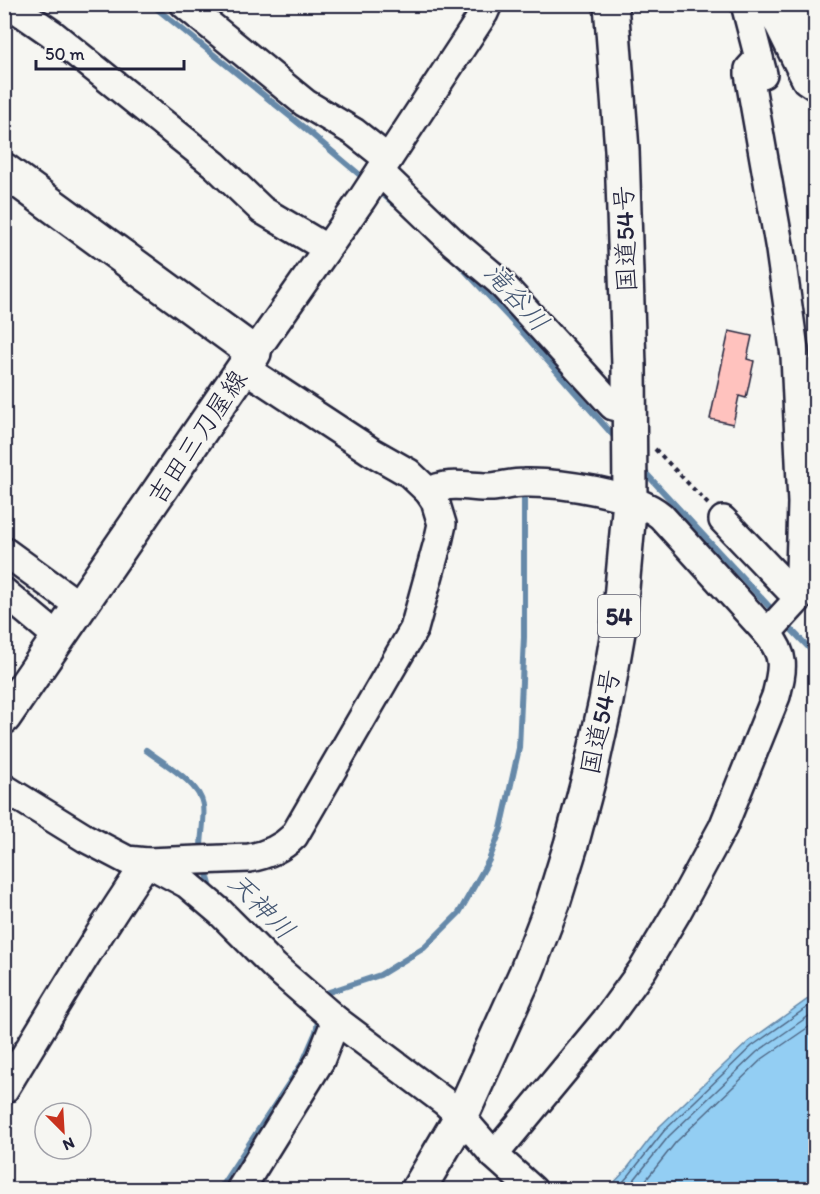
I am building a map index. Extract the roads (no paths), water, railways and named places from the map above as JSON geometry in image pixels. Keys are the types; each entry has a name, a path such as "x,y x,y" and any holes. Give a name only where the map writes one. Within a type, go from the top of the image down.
{"main road":[{"name":"国道54号","path":"418,1190 461,1117 526,973 553,903 589,778 618,632 630,500 629,366 622,150 611,4"},
{"name":"吉田三刀屋線","path":"4,170 249,361 4,717"}],"street":[{"path":"9,4 51,33 215,165 262,210 326,248"},
{"path":"184,4 305,103 354,132 454,243 499,281 613,406 629,409"},
{"path":"4,788 85,838 127,860 147,862 256,857 286,844 294,836 414,629 442,524 435,501 409,473 372,452 249,361 384,165 488,4"},
{"path":"745,4 768,92 796,247 811,353 816,452"},
{"path":"765,4 779,25 806,80 815,86"},
{"path":"793,4 811,64 815,86"},
{"path":"759,58 749,69 749,74 780,250 795,356 802,502 792,606"},
{"path":"429,492 448,486 492,487 521,483 545,483 577,487 630,500 653,510 792,606"},
{"path":"723,520 788,588 792,606"},
{"path":"500,1160 643,969 723,827 776,696 782,664 776,644 810,572 816,548"},
{"path":"4,551 81,607"},
{"path":"4,592 59,638"},
{"path":"147,862 187,884 220,912 275,967 336,1020 445,1102 500,1160 533,1190"},
{"path":"4,1090 123,896 147,862"},
{"path":"240,1190 320,1061 336,1020"}],"water":[{"path":"815,994 815,1187 812,1190 608,1189 626,1170 659,1127 748,1042"}],"waterway":[{"name":"滝谷川","path":"151,4 367,181"},
{"name":"滝谷川","path":"377,189 394,204"},
{"name":"滝谷川","path":"456,261 618,441"},
{"name":"滝谷川","path":"642,469 776,614"},
{"path":"323,994 380,975 424,948 459,913 489,860 501,829 519,748 524,637 524,494"},
{"name":"滝谷川","path":"785,623 816,655"},
{"name":"天神川","path":"146,750 180,774 200,797 203,805 202,854"},
{"name":"天神川","path":"205,867 214,891"},
{"path":"219,1190 303,1062 316,1032 319,1016"}]}
